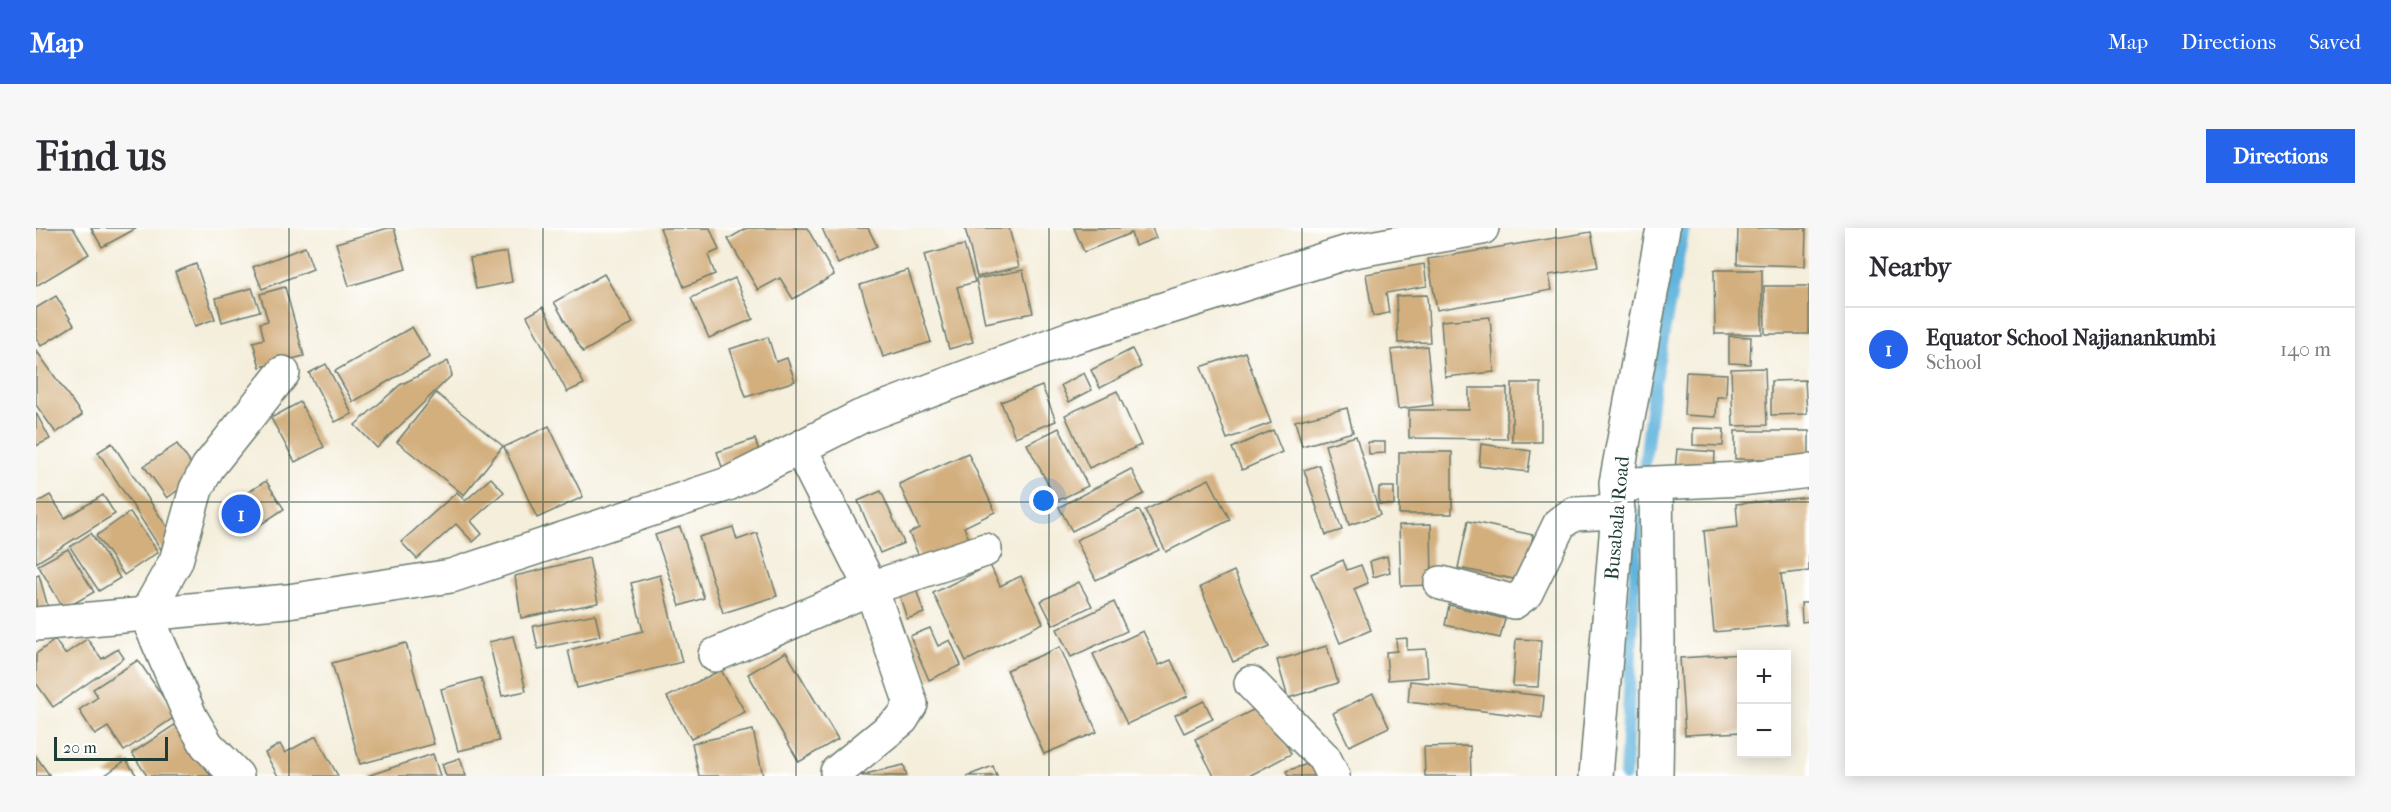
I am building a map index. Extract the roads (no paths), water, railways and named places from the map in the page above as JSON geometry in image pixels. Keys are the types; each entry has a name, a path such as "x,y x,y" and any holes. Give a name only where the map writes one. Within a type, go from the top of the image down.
{"street":[{"path":"36,624 288,601 451,576 728,484 860,417 1070,338 1348,252 1482,228"},
{"name":"Busabala Road","path":"1596,776 1617,498 1663,228"},
{"path":"146,614 176,561 196,489 208,467 283,373"},
{"path":"800,448 872,588 911,704 902,719 837,772"},
{"path":"1441,583 1514,602 1526,593 1560,523 1574,514 1656,484 1742,479 1809,471"},
{"path":"1656,484 1658,641 1656,776"},
{"path":"715,655 872,588 985,550"},
{"path":"146,614 196,727 207,746 237,776"},
{"path":"1251,683 1324,758 1333,776"}],"waterway":[{"path":"1644,470 1654,385 1684,228"},
{"path":"1625,776 1638,514"}],"place":[{"name":"Equator School Najjanankumbi","path":"241,514"}]}
